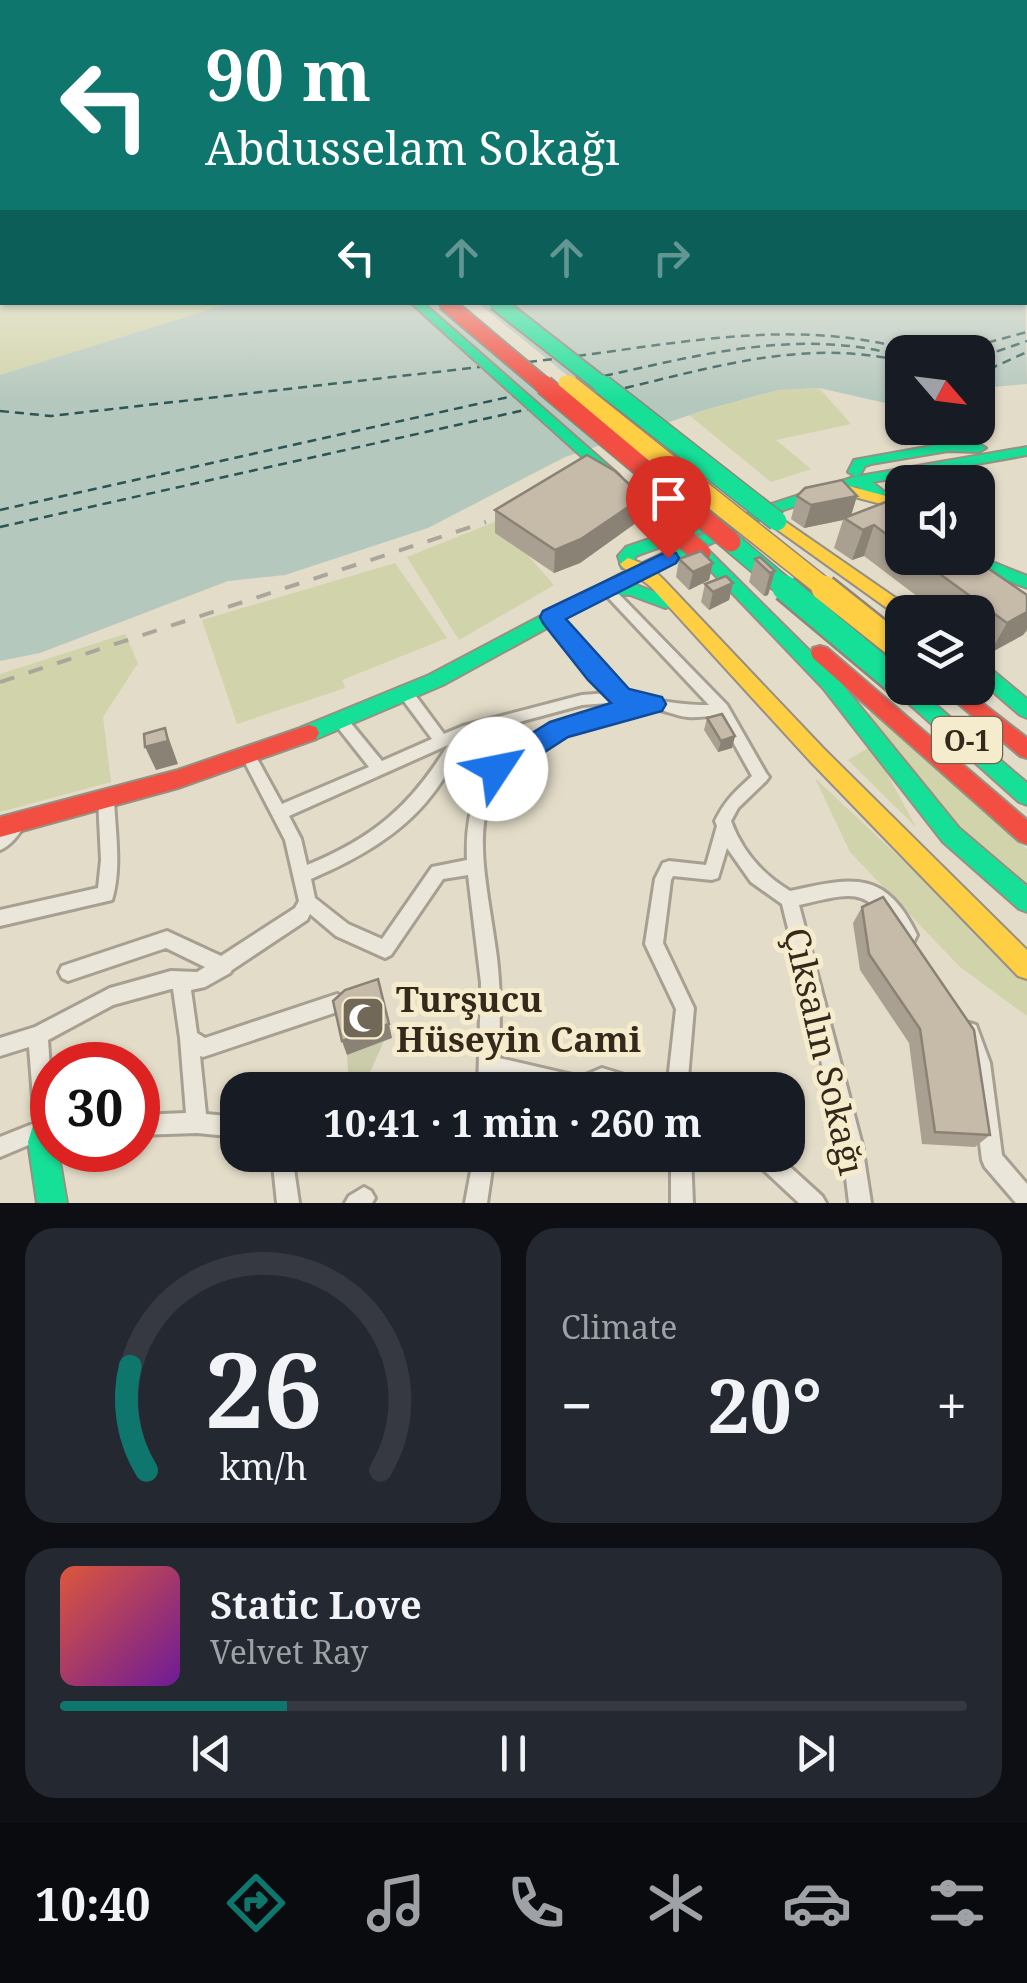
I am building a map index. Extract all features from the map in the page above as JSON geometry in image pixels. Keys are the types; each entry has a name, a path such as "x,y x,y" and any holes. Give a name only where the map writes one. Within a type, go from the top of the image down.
{"main road":[{"path":"419,305 1027,834"},
{"name":"O-1","path":"449,305 885,672"},
{"path":"473,305 663,462 885,637"},
{"path":"500,305 731,487 885,598"},
{"path":"885,494 861,476 860,463 948,447 980,448 1027,442"},
{"path":"933,465 1027,451"},
{"path":"798,735 780,723 626,556 793,488 885,472"},
{"path":"405,692 511,624 765,511 861,476"},
{"path":"836,488 885,500"},
{"path":"701,554 830,683 914,792 968,852 1027,901"},
{"path":"995,558 1027,570"},
{"path":"10,824 249,757 340,720 436,680 636,569"},
{"path":"636,569 1027,967"},
{"path":"995,569 1027,582"},
{"path":"606,588 632,589 665,602"},
{"path":"995,677 1027,698"},
{"path":"995,681 1027,710"},
{"name":"O-1","path":"923,705 1027,796"},
{"name":"O-1","path":"971,705 1027,750"},
{"path":"968,852 984,883 1027,922"},
{"path":"50,1172 52,1203"}],"street":[{"path":"606,588 722,709 762,776 733,803 723,821 728,841 739,854 772,891 788,899 854,886 874,891 889,905 918,952"},
{"path":"552,617 597,674 622,697"},
{"path":"405,692 441,740"},
{"path":"279,813 441,740 582,700 622,697 690,712 722,709"},
{"path":"489,1072 490,982 474,838 479,812 496,769 559,730 601,715 654,704"},
{"path":"340,720 379,768"},
{"path":"304,874 328,864 410,809 424,794 463,732"},
{"path":"0,1047 38,1035 110,996 172,980 198,980 224,967 301,914 308,902 293,840 249,757"},
{"path":"0,918 106,894 110,860 106,798"},
{"path":"0,843 10,824"},
{"path":"679,1072 685,1008 654,944 663,880 669,868 712,873 724,826"},
{"path":"308,902 342,930 385,949 438,872 476,866"},
{"name":"Çıksalın Sokağı","path":"788,899 852,1145 860,1203"},
{"path":"68,972 167,939 224,967"},
{"path":"185,983 181,992 190,1038 197,1123"},
{"path":"190,1038 203,1048 337,1004"},
{"path":"957,1013 976,1044 992,1160 1027,1200"},
{"path":"38,1035 39,1042"},
{"path":"490,1065 519,1072"},
{"path":"160,1124 220,1125"},
{"path":"0,1147 30,1141"},
{"path":"284,1172 288,1203"},
{"path":"476,1203 481,1172"},
{"path":"681,1172 682,1203"},
{"path":"781,1172 815,1203"}],"green space":[{"path":"0,305 224,305 0,375"},
{"path":"819,388 851,424 776,440 811,469 771,482 689,415 778,390"},
{"path":"497,521 554,585 459,640 407,557"},
{"path":"395,563 447,638 342,680 345,688 237,724 202,620"},
{"path":"125,634 138,663 103,717 111,782 0,812 0,674"},
{"path":"872,710 1027,849 1027,893 971,844 865,717"},
{"path":"872,746 916,827 848,760"},
{"path":"815,778 1027,977 1027,1016 960,967 850,852"},
{"path":"384,1041 370,1072 348,1072 347,1055"}],"shaded area":[{"path":"224,305 1025,305 1027,384 995,387 995,335 885,335 885,403 819,388 778,390 702,411 565,457 428,528 285,575 228,581 40,653 0,661 0,375"}],"pier":[{"path":"441,305 480,305 642,436 604,449"}],"building":[{"path":"587,455 615,471 643,497 581,539 555,550 495,510"},
{"path":"842,480 857,496 811,505 797,496 805,488"},
{"path":"885,502 885,533 874,525 863,530 844,518"},
{"path":"701,551 713,563 693,572 679,559"},
{"path":"760,557 775,571 770,573 755,559"},
{"path":"995,573 1027,595 1027,612 1007,623 995,614 995,595 969,595 941,575"},
{"path":"726,576 733,583 713,592 705,584"},
{"path":"722,714 735,736 721,741 707,718"},
{"path":"165,728 168,741 145,747 144,734"},
{"path":"883,897 974,1030 990,1135 935,1132 920,1029 869,954 862,907"},
{"name":"Turşucu Hüseyin Cami","path":"378,979 389,1024 342,1041 333,1001 345,990"}],"ferry route":[{"path":"995,341 1027,332"},
{"path":"577,356 705,339 789,334 885,345"},
{"path":"995,355 1027,341"},
{"path":"604,376 752,347 826,344 885,352"},
{"path":"995,367 1027,352"},
{"path":"625,388 762,358 831,353 885,358"},
{"path":"528,362 555,359"},
{"path":"0,411 51,416 480,367"},
{"path":"0,510 513,396"},
{"path":"0,527 529,409"}],"railway":[{"path":"0,682 486,522"}],"traffic: fast":[{"path":"418,305 614,478"},
{"path":"500,305 777,521"},
{"path":"855,472 859,463 871,460 948,447 979,448"},
{"path":"309,733 436,680 606,588 765,511 859,480 1027,451"},
{"path":"859,480 885,500"},
{"path":"628,564 626,556 632,551 702,526"},
{"path":"731,542 885,672"},
{"path":"701,553 830,683 951,835 1027,901"},
{"path":"995,569 1027,582"},
{"path":"606,588 632,589 665,602"},
{"path":"995,683 1027,710"},
{"path":"923,705 1027,796"},
{"path":"47,1172 52,1203"}],"traffic: slow":[{"path":"566,383 885,636"},
{"path":"837,488 885,500"},
{"path":"777,521 885,598"},
{"path":"628,564 643,570 657,583 817,755 1027,967"}],"traffic: jam":[{"path":"449,305 731,542"},
{"path":"651,511 701,553"},
{"path":"820,653 1027,834"},
{"path":"971,705 1027,750"},
{"path":"0,827 178,779 309,733"}],"place":[{"name":"Turşucu Hüseyin Cami","path":"363,1018"}],"route":[{"path":"496,769 559,730 601,715 654,704 622,697 597,674 552,617 668,558"}]}
